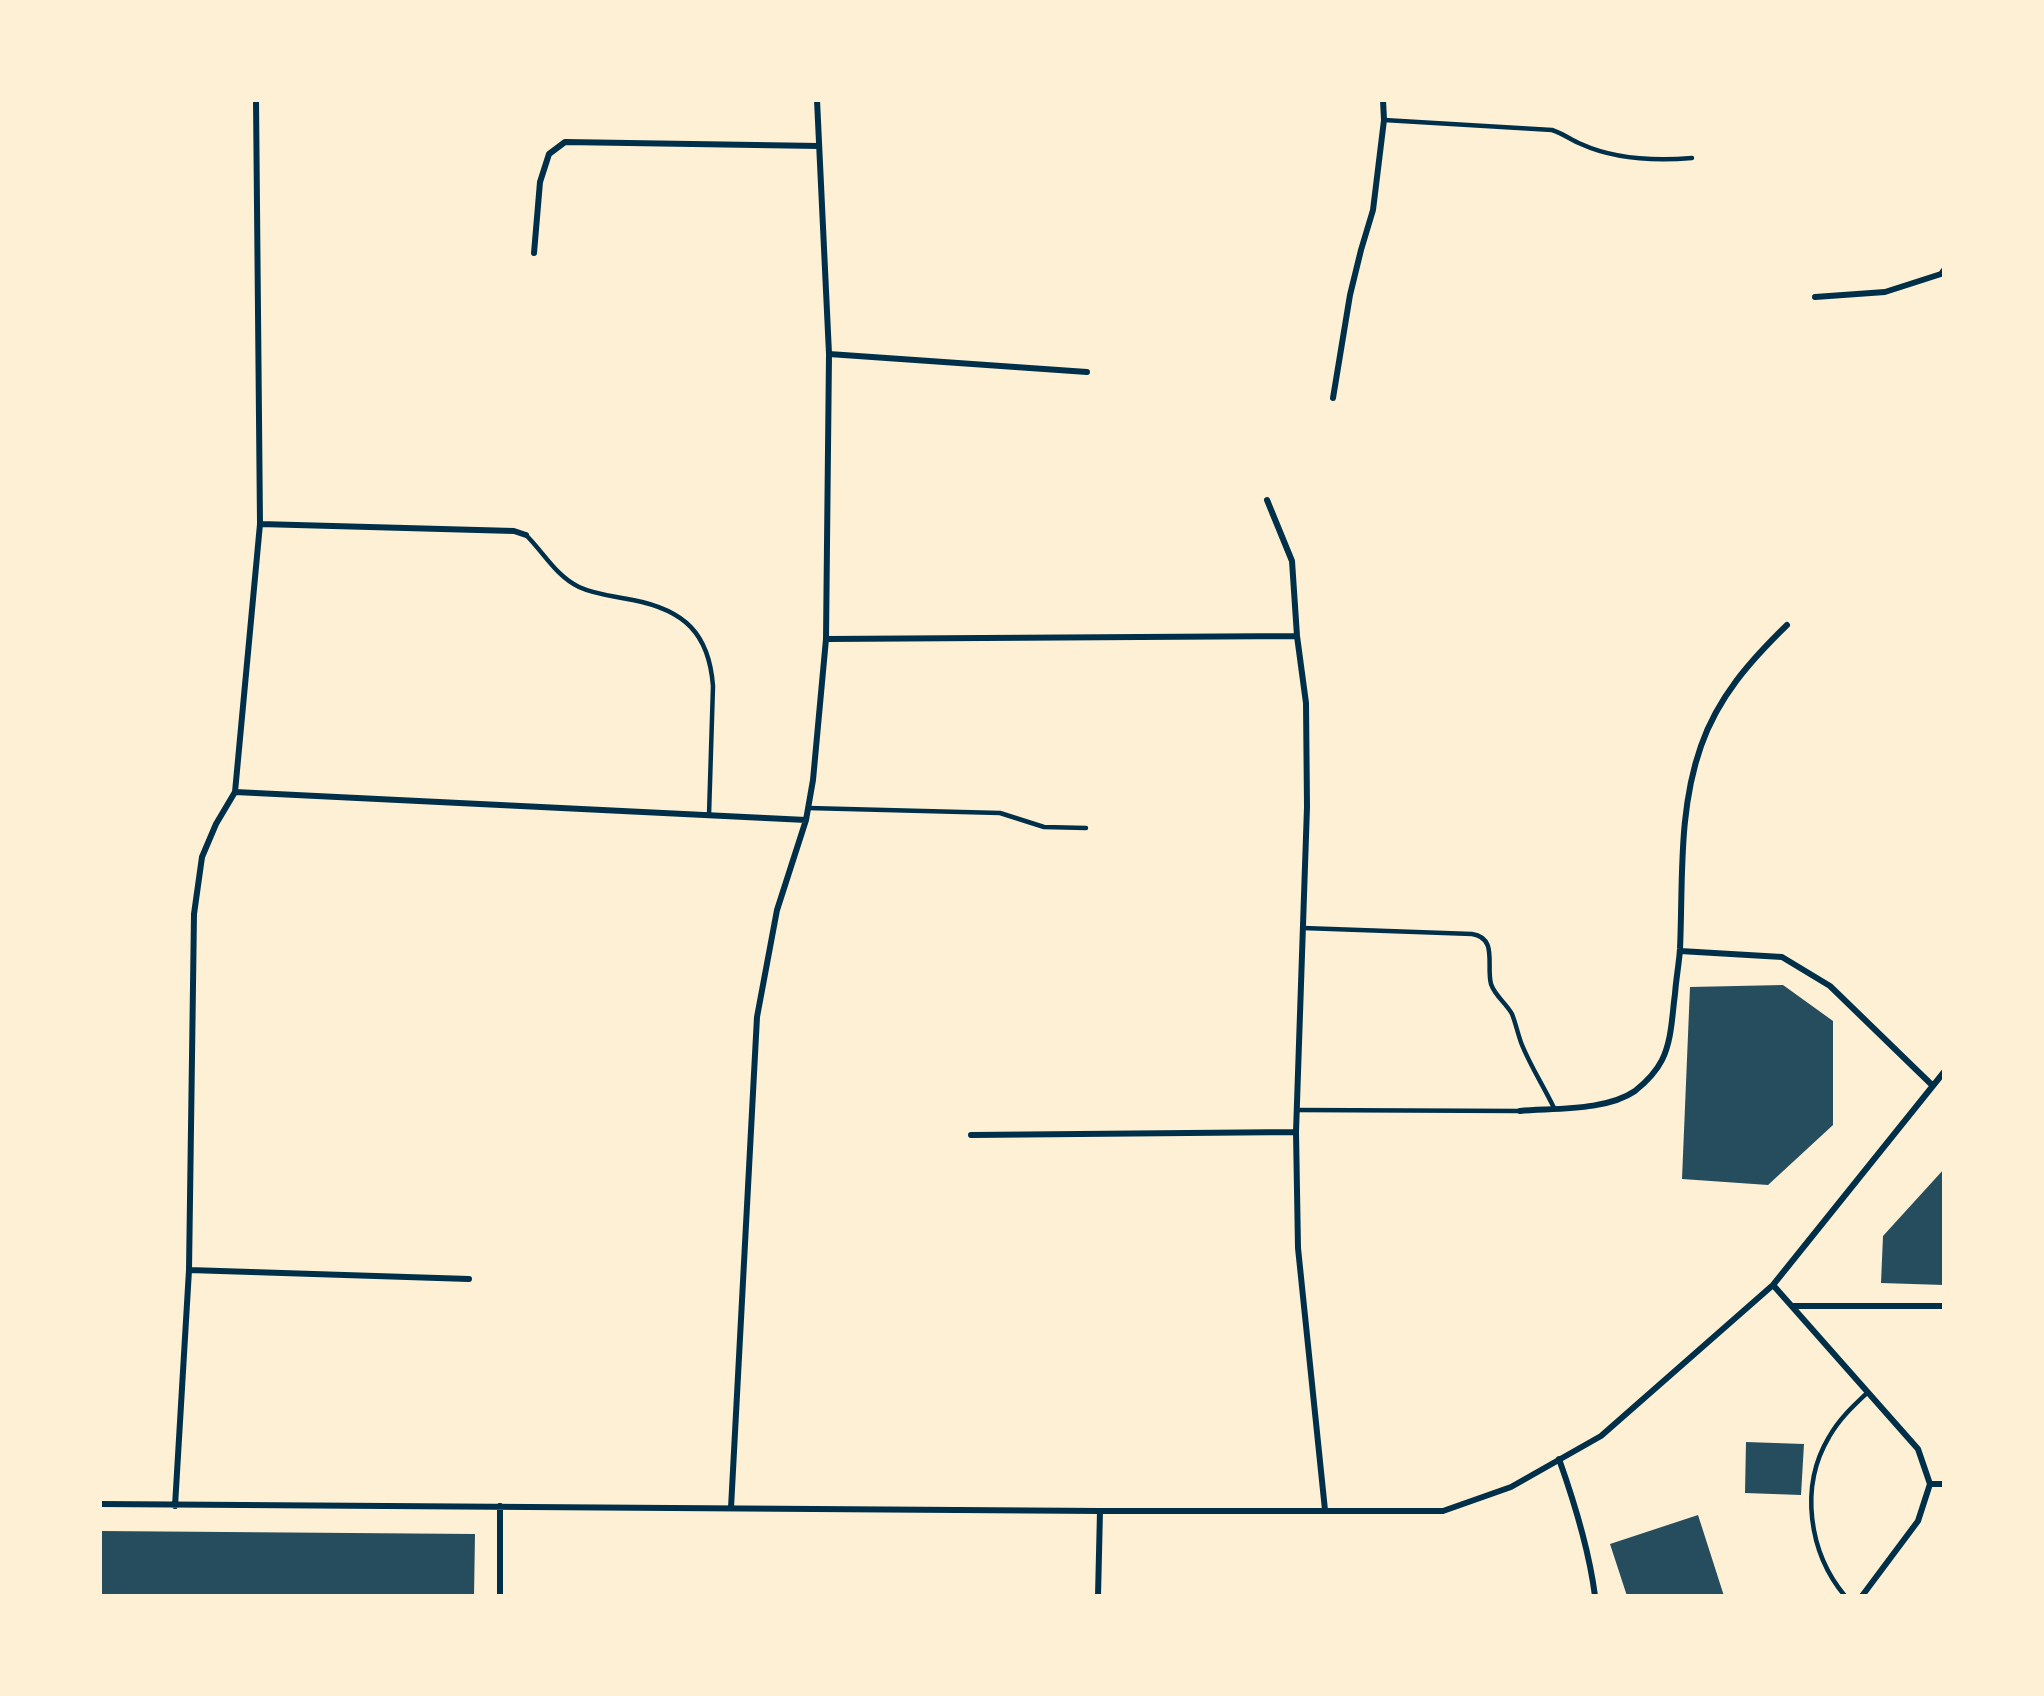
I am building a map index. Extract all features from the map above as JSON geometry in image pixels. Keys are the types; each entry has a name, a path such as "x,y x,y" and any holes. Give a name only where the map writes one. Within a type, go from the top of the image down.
{"street":[{"path":"175,1506 189,1270 194,914 202,857 216,824 236,792 260,524 256,100"},
{"path":"731,1508 757,1017 777,910 806,820 813,780 826,639 829,354 817,100"},
{"path":"1334,398 1350,295 1373,210 1384,120 1383,100"},
{"path":"534,253 540,182 549,154 565,142 819,146"},
{"path":"1815,297 1885,292 1941,274 1944,270"},
{"path":"829,354 1087,372"},
{"path":"1267,500 1292,561 1297,636 1306,703 1307,807 1296,1132 1298,1248 1325,1510"},
{"path":"260,524 514,531 526,535"},
{"path":"1520,1112 1598,1106 1617,1101 1635,1090 1662,1060 1669,1041 1680,951 1683,843 1687,804 1701,745 1722,700 1752,660 1787,625"},
{"path":"826,639 1297,636"},
{"path":"236,792 806,820"},
{"path":"1680,951 1782,957 1830,986 1932,1085"},
{"path":"100,1504 1443,1511 1511,1487 1601,1436 1773,1285 1944,1072"},
{"path":"971,1135 1296,1132"},
{"path":"189,1270 469,1279"},
{"path":"1773,1285 1918,1449 1930,1484 1918,1521 1862,1596"},
{"path":"1792,1306 1944,1305"},
{"path":"1560,1460 1575,1503 1595,1596"},
{"path":"1930,1484 1944,1485"},
{"path":"500,1506 500,1596"},
{"path":"1098,1596 1100,1511"}],"lane":[{"path":"1384,120 1552,130 1567,135 1580,144 1619,156 1668,160 1692,158"},
{"path":"526,535 558,572 579,587 668,610 684,620 696,634 706,650 712,668 714,686 709,815"},
{"path":"808,808 1000,813 1044,827 1086,828"},
{"path":"1303,928 1472,934 1486,939 1489,945 1490,980 1493,989 1510,1012 1523,1046 1554,1108"},
{"path":"1297,1110 1520,1112"},
{"path":"1845,1596 1834,1583 1820,1556 1812,1526 1811,1496 1816,1466 1828,1438 1846,1413 1868,1392"}],"building":[{"path":"1783,985 1833,1021 1833,1125 1768,1185 1682,1179 1690,987"},
{"path":"1944,1169 1944,1285 1881,1283 1883,1236"},
{"path":"1746,1442 1804,1444 1801,1495 1745,1493"},
{"path":"1698,1515 1724,1596 1627,1596 1610,1544"},
{"path":"100,1531 475,1534 474,1596 100,1596"}]}
